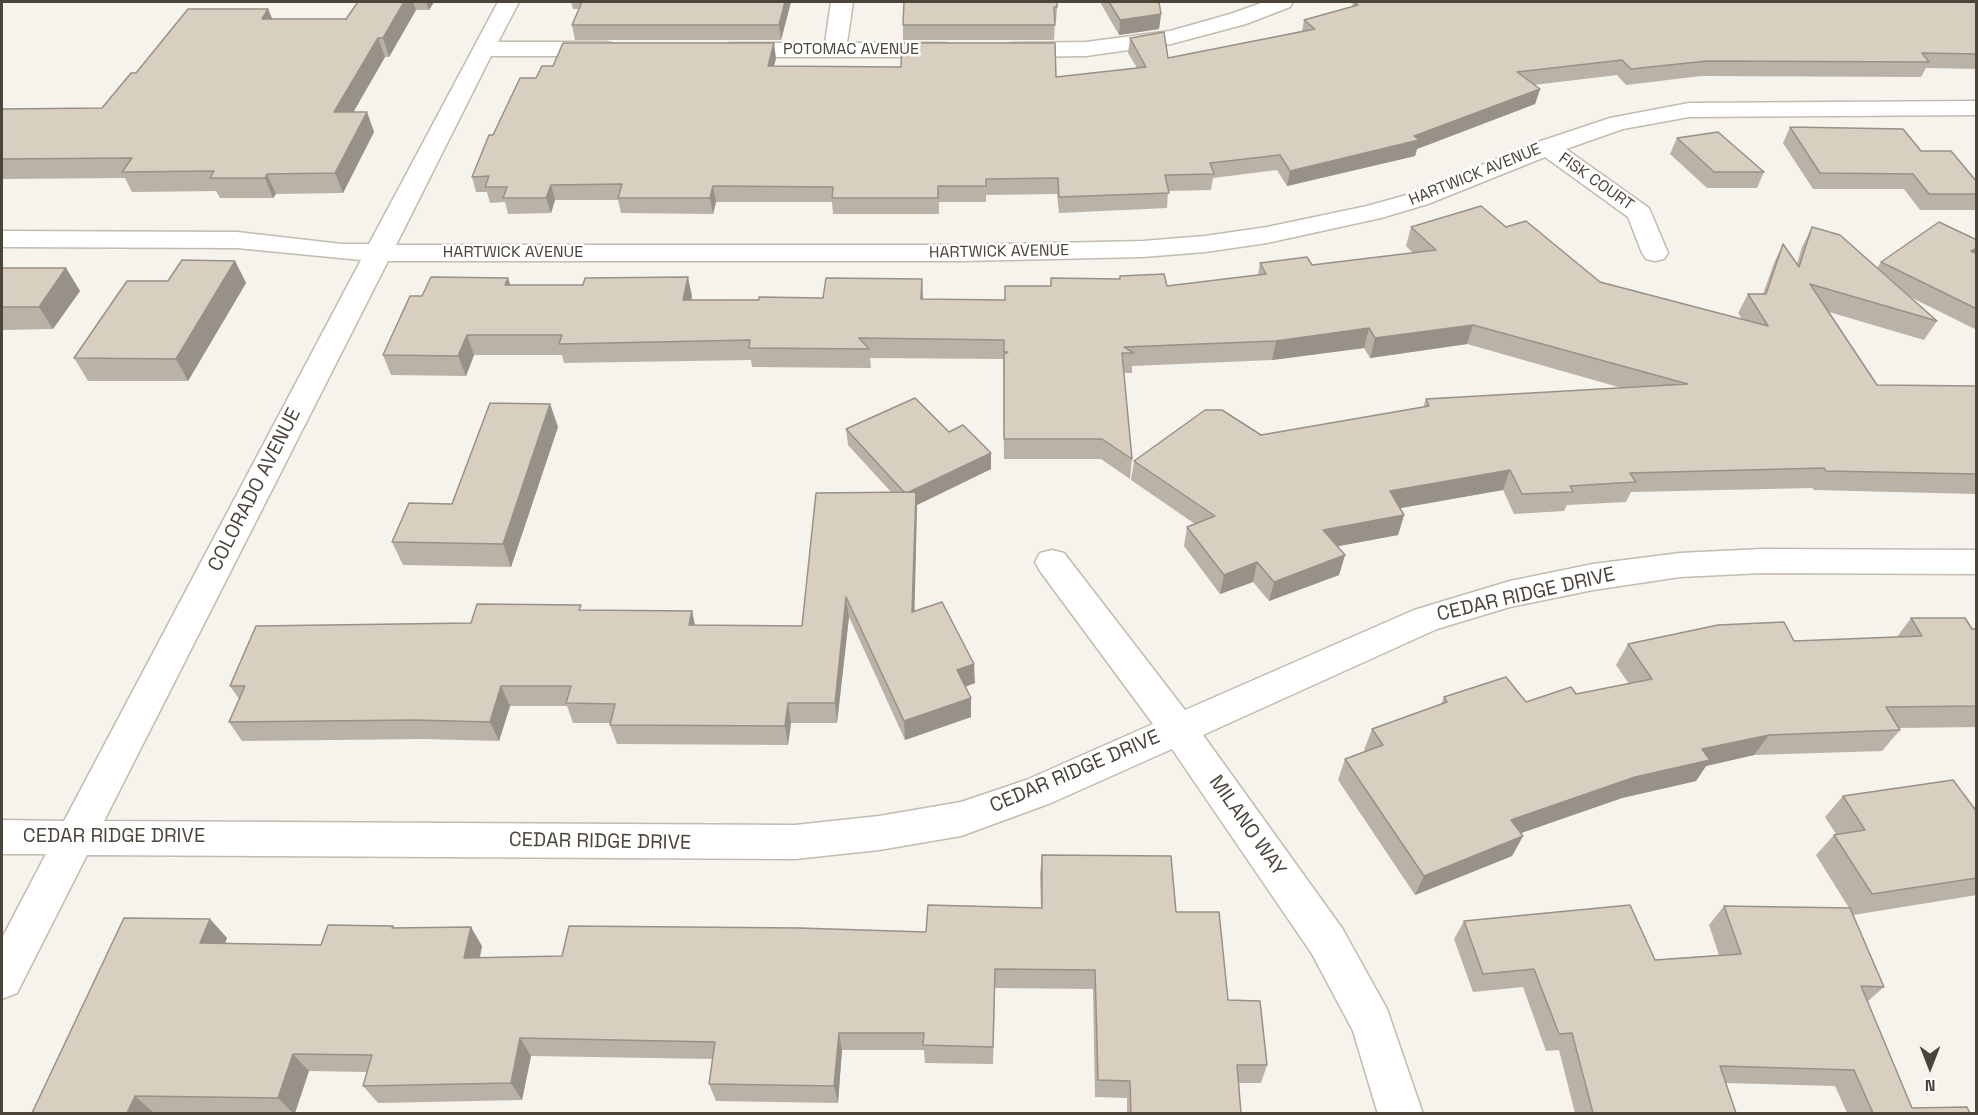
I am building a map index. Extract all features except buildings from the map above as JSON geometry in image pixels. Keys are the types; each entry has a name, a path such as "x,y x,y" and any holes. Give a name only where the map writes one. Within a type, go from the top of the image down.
{"street":[{"name":"COLORADO AVENUE","path":"2,979 508,2"},
{"path":"835,50 842,2"},
{"path":"1213,2 1238,19"},
{"path":"988,50 1047,50 1119,45 1171,37 1238,19 1282,2"},
{"path":"484,49 633,50"},
{"name":"POTOMAC AVENUE","path":"704,50 965,50"},
{"path":"1966,108 1977,133"},
{"name":"HARTWICK AVENUE","path":"2,239 237,240 342,252 377,253 963,253 1143,249 1205,244 1267,235 1372,213 1419,199 1547,147 1618,123 1689,110 1966,108"},
{"name":"FISK COURT","path":"1547,147 1640,213 1655,254"},
{"name":"CEDAR RIDGE DRIVE","path":"2,837 795,842 879,833 961,819 1038,792 1426,619 1510,594 1573,581 1680,565 1762,561 1977,562"},
{"name":"MILANO WAY","path":"1052,562 1178,729 1327,941 1372,1024 1401,1113"}]}
